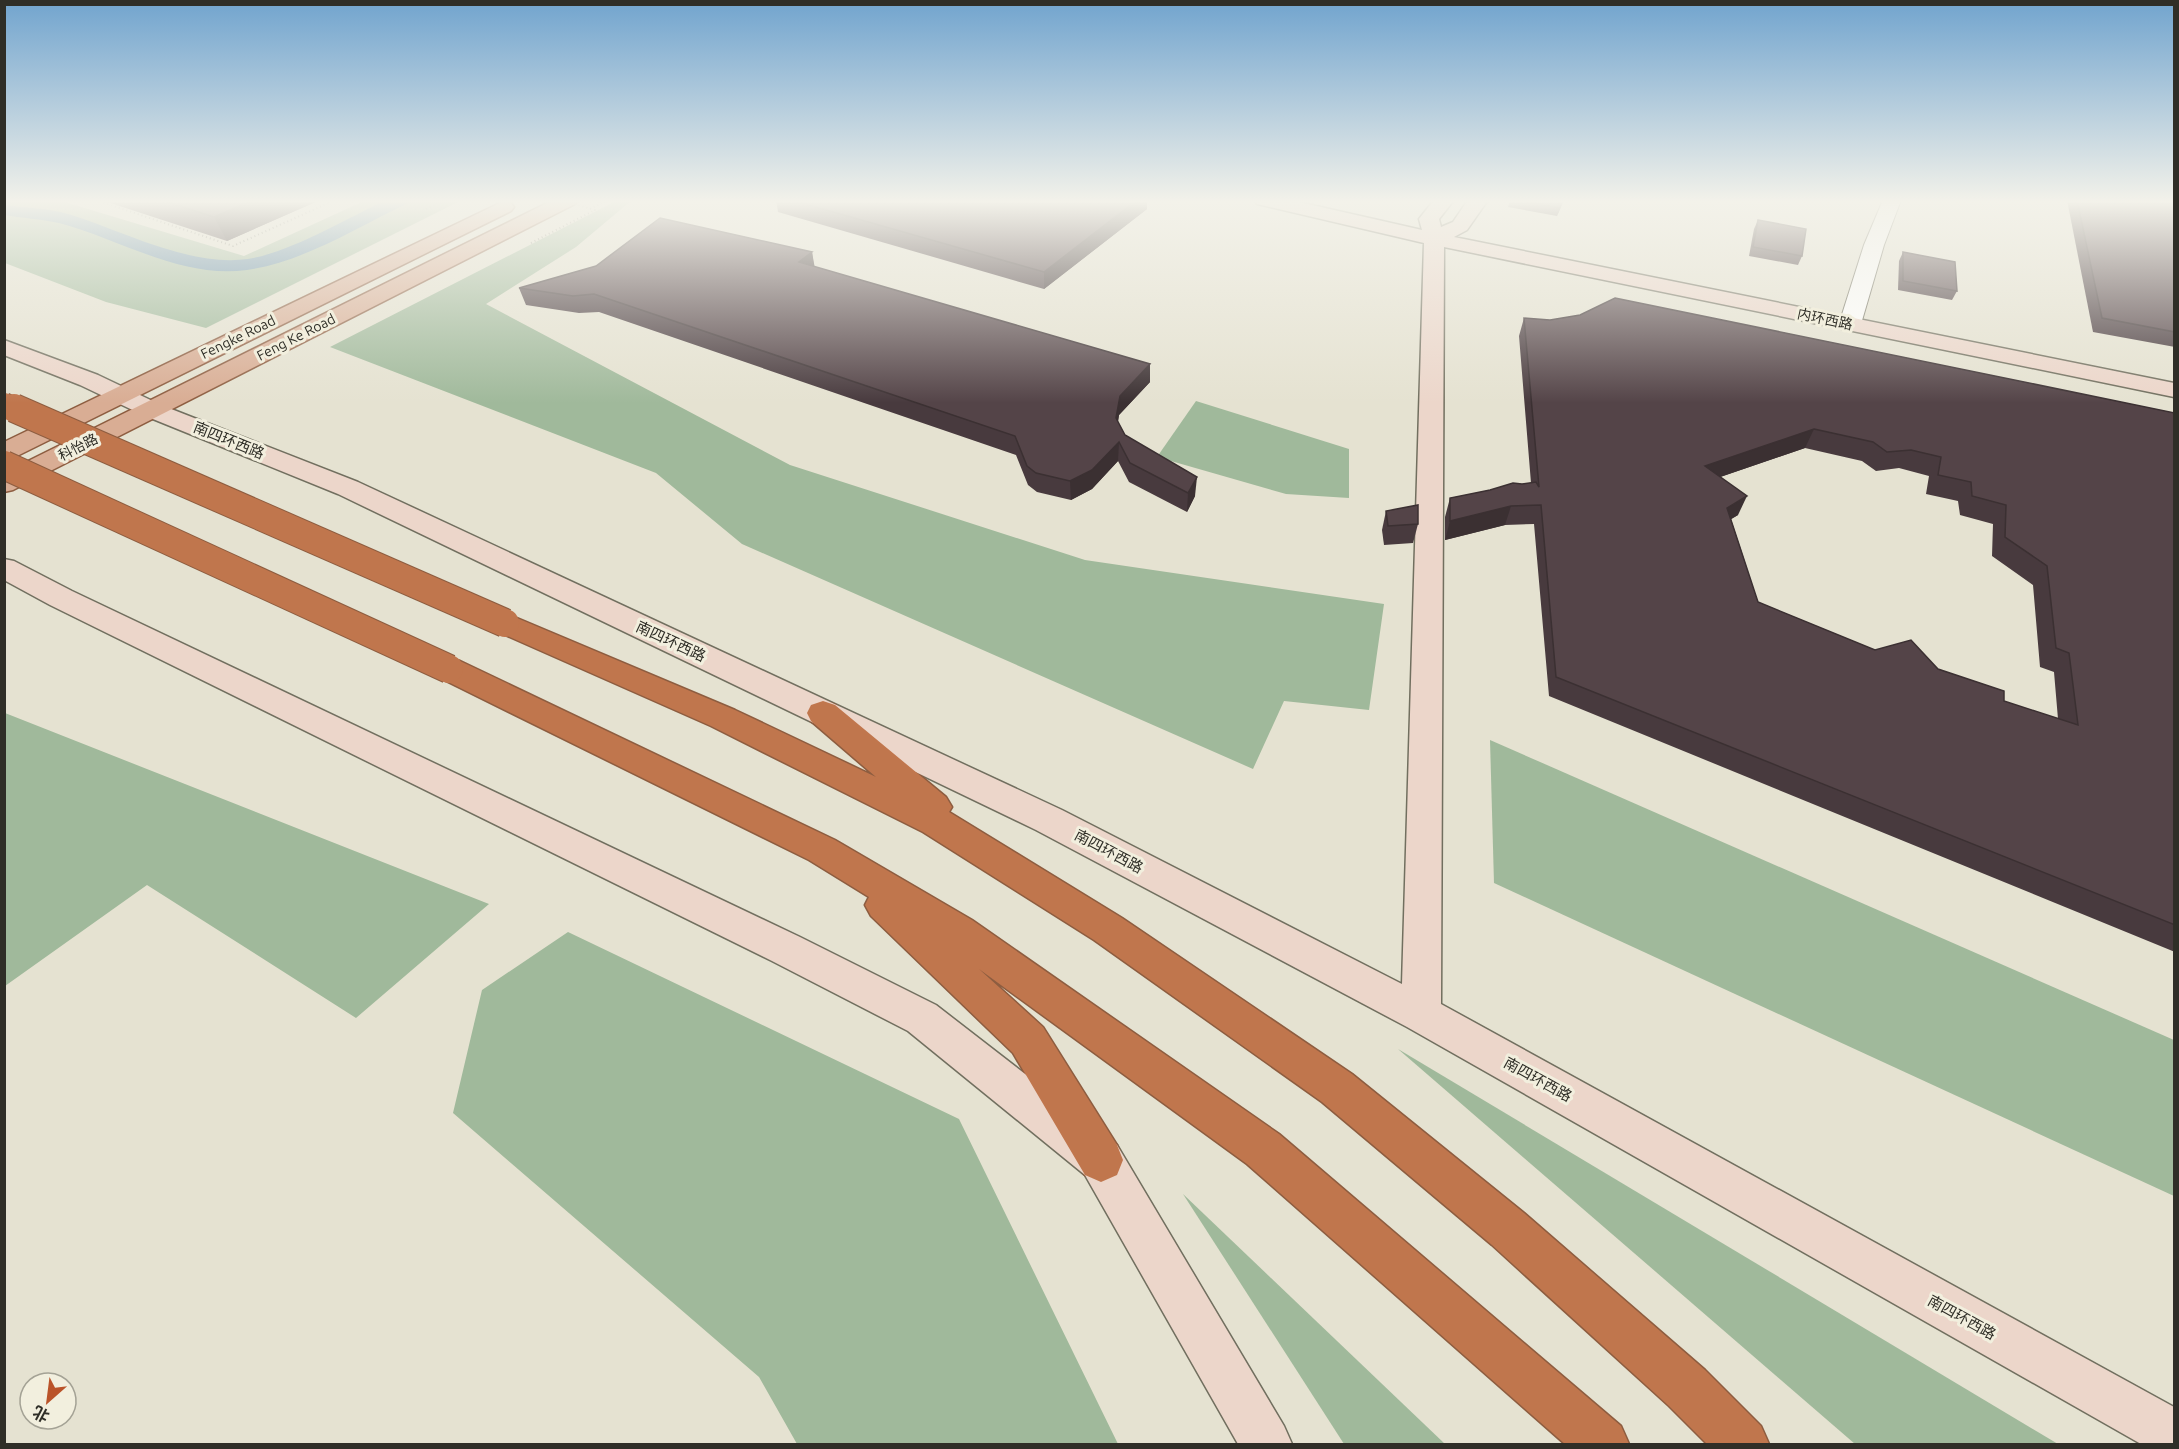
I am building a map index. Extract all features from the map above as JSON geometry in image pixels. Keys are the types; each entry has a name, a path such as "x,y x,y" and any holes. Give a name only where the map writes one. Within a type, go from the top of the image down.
{"highway":[{"path":"4,404 745,729 936,822 993,856 1108,928 1337,1088 1508,1229 1687,1388 1743,1444"},
{"path":"4,465 449,669 822,850 958,932 1263,1149 1603,1444"},
{"path":"823,713 993,856"},
{"path":"822,850 928,945 1028,1040 1101,1160"}],"main road":[{"name":"Fengke Road","path":"136,402 390,268"},
{"name":"Feng Ke Road","path":"136,402 423,268"},
{"path":"1421,1014 1434,268"},
{"name":"内环西路","path":"1574,268 2175,390"},
{"name":"南四环西路","path":"4,347 348,488 1049,820 1421,1014 2175,1435"},
{"name":"科怡路","path":"4,452 136,402"},
{"name":"科怡路","path":"4,484 136,402"},
{"path":"4,568 61,598 786,949 922,1018 1101,1160 1266,1444"}],"street":[{"path":"1850,324 1867,268"}],"green space":[{"path":"17,268 327,268 206,328 106,302"},
{"path":"486,268 543,268 486,304 790,465 1085,560 1384,604 1369,710 1284,701 1253,769 742,544 656,473 330,347"},
{"path":"1196,401 1349,449 1349,498 1286,494 1157,457"},
{"path":"5,713 489,904 356,1018 147,885 5,986"},
{"path":"1490,740 2174,1040 2174,1196 1494,883"},
{"path":"568,932 959,1119 1118,1444 797,1444 759,1377 453,1113 482,990"},
{"path":"1398,1049 2058,1444 1855,1444"},
{"path":"1183,1194 1445,1444 1344,1444"}],"building":[{"path":"590,268 818,268 1150,364 1120,396 1116,418 1125,435 1197,477 1188,493 1130,463 1119,442 1092,470 1070,481 1036,473 1027,466 1015,436 594,294 573,296 519,288"},
{"path":"1029,268 1050,268 1044,272"},
{"path":"1903,268 1955,268 1957,291 1903,281"},
{"path":"2091,268 2175,268 2175,332 2102,318"},
{"path":"1615,298 2175,413 2175,925 1556,677 1541,505 1511,506 1450,521 1450,498 1513,483 1536,482 1539,487 1524,318 1550,320 1580,315","holes":["1814,429 1873,442 1887,452 1911,450 1941,457 1938,475 1971,482 1972,496 2006,505 2005,537 2047,566 2056,648 2069,653 2078,725 2004,701 2004,691 1938,669 1911,640 1875,650 1758,602 1727,508 1747,496 1705,466"]},
{"path":"1418,505 1418,524 1388,526 1386,511"}]}
